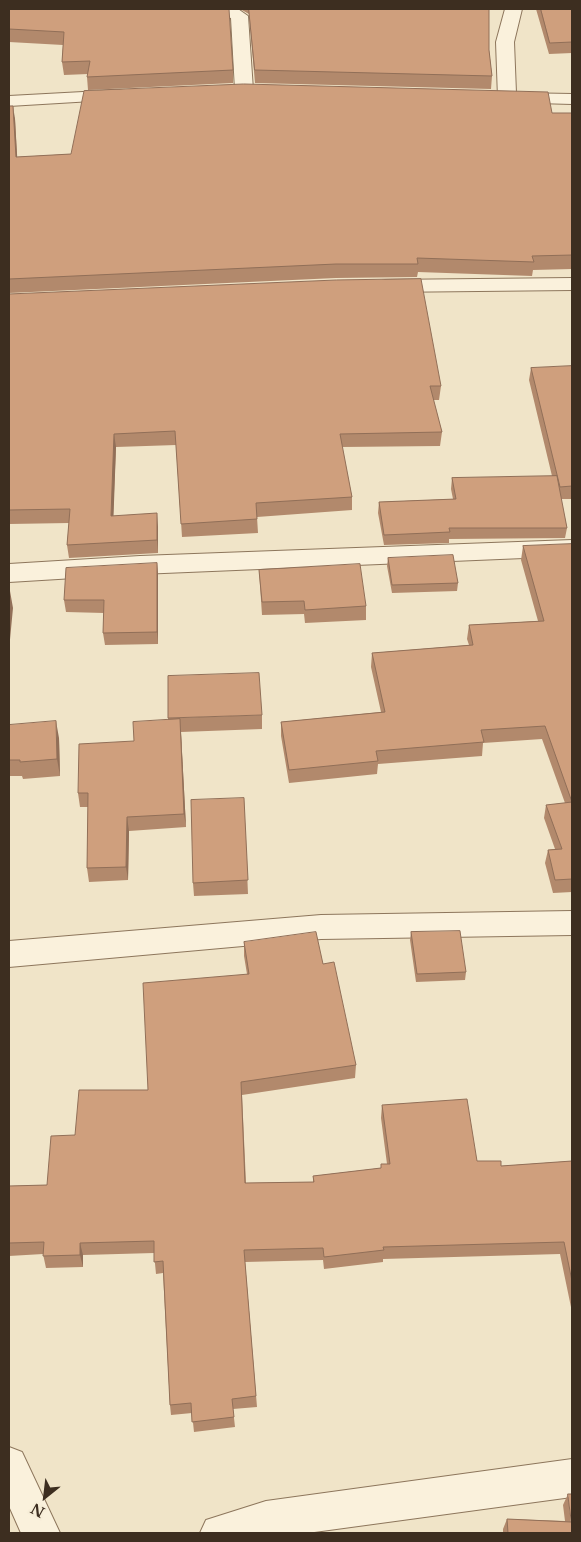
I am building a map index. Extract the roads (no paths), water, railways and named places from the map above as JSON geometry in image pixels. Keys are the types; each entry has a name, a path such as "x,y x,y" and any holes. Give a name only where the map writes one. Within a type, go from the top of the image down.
{"street":[{"path":"507,98 505,42 513,9"},
{"path":"211,10 230,11 239,16 244,90"},
{"path":"225,91 264,91"},
{"path":"9,101 141,94"},
{"path":"487,98 572,99"},
{"path":"366,286 572,284"},
{"path":"9,574 140,565 572,548"},
{"path":"9,954 320,927 572,923"},
{"path":"9,1465 41,1533"},
{"path":"219,1533 266,1520 572,1478"}]}
